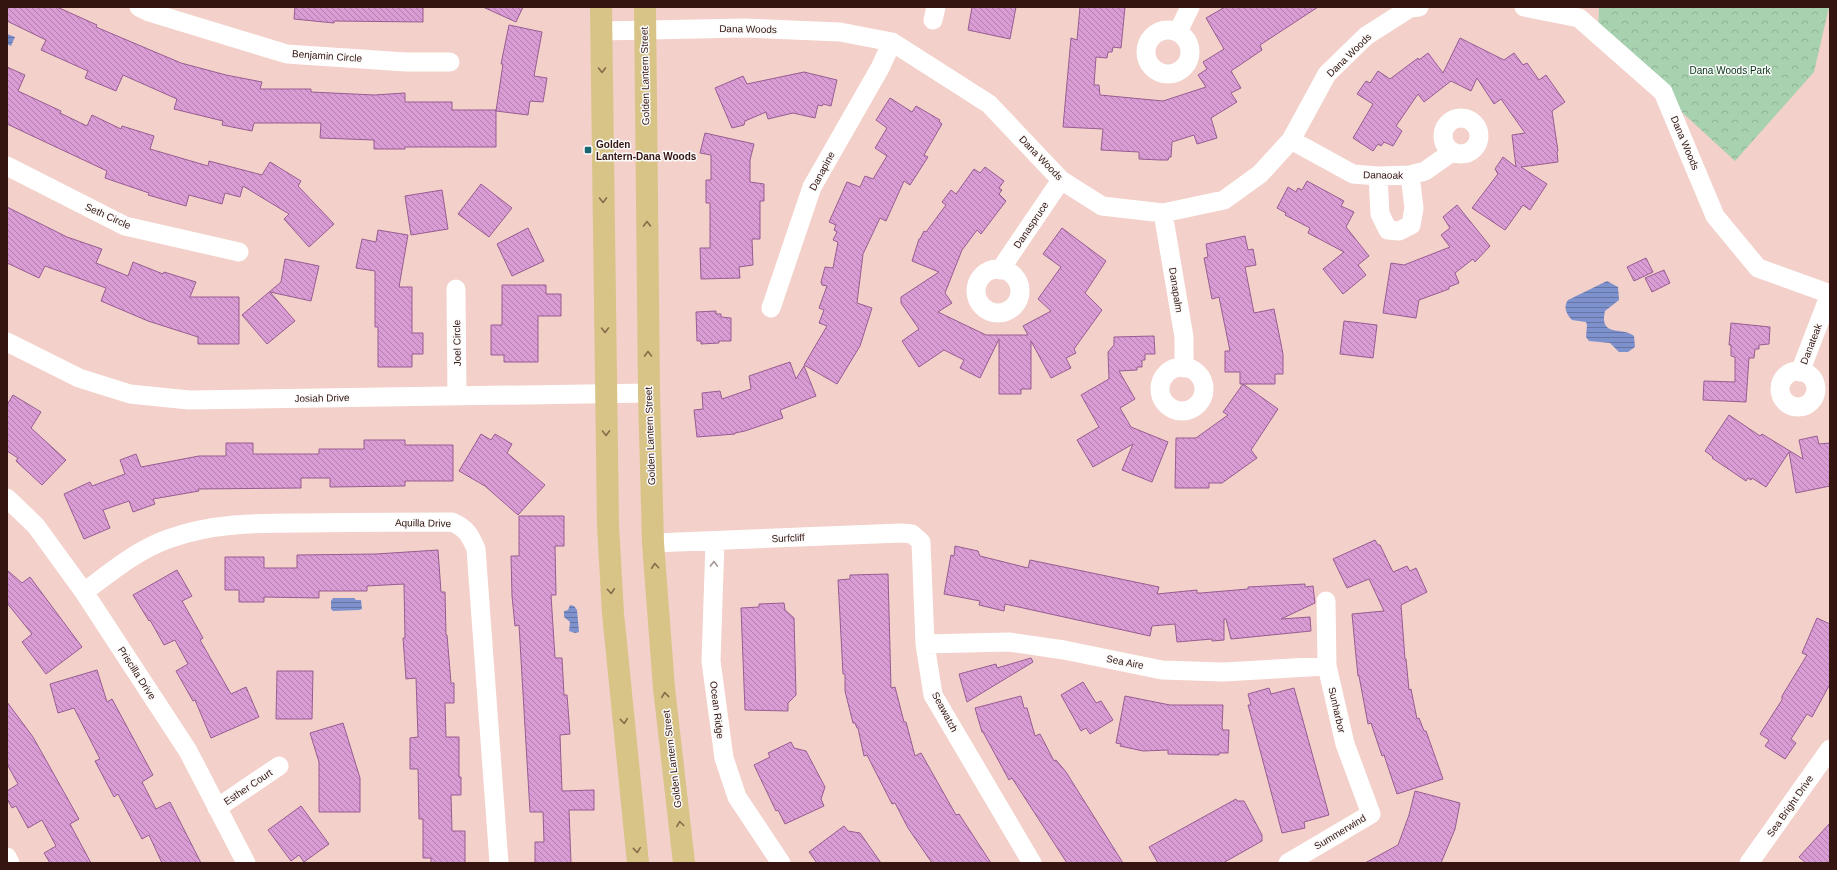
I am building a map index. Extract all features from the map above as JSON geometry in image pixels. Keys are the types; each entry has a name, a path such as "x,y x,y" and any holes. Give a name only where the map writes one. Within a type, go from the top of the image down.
{"main road":[{"path":"601,7 608,526 612,606 638,863"},
{"name":"Golden Lantern Street","path":"645,7 649,393 653,543 664,688 684,863"}],"street":[{"name":"Benjamin Circle","path":"139,7 149,12 287,54 406,62 450,62"},
{"path":"1178,32 1190,7"},
{"name":"Dana Woods","path":"601,31 744,28 840,32 892,42 989,104 1061,180 1102,206 1163,213 1224,200 1260,174 1291,140 1327,74 1366,36 1413,7"},
{"name":"Dana Woods","path":"1524,7 1578,18 1663,92 1715,216 1758,268 1830,294"},
{"name":"Danapine","path":"771,308 812,187 880,68 892,42"},
{"name":"Danaoak","path":"1291,140 1353,174 1378,176 1410,175 1425,171 1452,152"},
{"name":"Seth Circle","path":"7,166 124,226 239,252"},
{"path":"1378,176 1380,214 1388,230 1399,231 1411,225 1414,208 1410,175"},
{"name":"Danaspruce","path":"1000,270 1061,180"},
{"name":"Danapalm","path":"1163,213 1184,337 1184,368"},
{"name":"Joel Circle","path":"456,289 457,396"},
{"name":"Danateak","path":"1800,372 1830,294"},
{"name":"Josiah Drive","path":"7,342 79,378 130,394 189,400 649,393"},
{"name":"Priscilla Drive","path":"7,498 36,526 84,592 188,751 246,863"},
{"name":"Aquilla Drive","path":"84,592 139,552 168,539 203,528 253,523 371,522 452,522 464,527 472,538 476,549 499,863"},
{"name":"Surfcliff","path":"653,543 715,542 901,533 912,534 921,542"},
{"name":"Ocean Ridge","path":"715,542 711,661 724,758 737,797 781,863"},
{"name":"Seawatch","path":"921,542 925,644 933,695 1032,863"},
{"name":"Sunharbor","path":"1326,601 1327,666 1345,744 1371,814"},
{"name":"Sea Aire","path":"925,644 1009,642 1064,650 1162,670 1223,672 1327,666"},
{"name":"Sea Bright Drive","path":"1749,863 1830,749"},
{"name":"Esther Court","path":"217,808 279,766"},
{"name":"Summerwind","path":"1288,863 1371,814"},
{"path":"7,857 10,863"}],"green space":[{"name":"Dana Woods Park","path":"1599,7 1829,7 1814,72 1735,161 1598,35"}],"water":[{"path":"7,34 15,37 11,46 7,44"},
{"path":"1607,281 1618,287 1619,300 1605,311 1605,325 1613,330 1629,333 1634,336 1635,347 1628,352 1619,352 1610,343 1589,341 1586,337 1586,322 1572,320 1566,310 1566,303 1568,300"},
{"path":"333,598 354,598 356,600 361,600 362,609 333,611 331,609 331,601"},
{"path":"570,605 574,606 577,610 579,632 575,633 569,631 570,622 564,617 564,611 568,610"}],"building":[{"path":"7,7 57,7 97,25 96,27 181,63 226,75 262,82 260,89 311,89 311,92 374,95 405,93 405,102 452,102 452,110 496,110 496,147 405,147 405,149 374,149 374,140 320,138 321,123 254,123 252,131 222,125 223,121 174,109 177,99 123,75 116,91 85,78 88,71 41,50 46,40 7,21"},
{"path":"295,7 423,7 423,22 334,21 334,23 294,19"},
{"path":"483,7 523,7 516,22"},
{"path":"972,7 1016,7 1010,39 968,30"},
{"path":"1080,7 1125,7 1121,48 1113,47 1112,52 1108,52 1107,58 1096,57 1094,85 1099,85 1100,95 1163,101 1206,87 1198,75 1207,69 1203,62 1224,49 1206,18 1225,7 1318,7 1260,45 1262,50 1231,71 1241,88 1231,93 1237,102 1211,118 1217,138 1197,144 1194,135 1172,142 1171,157 1169,157 1168,160 1160,160 1139,159 1139,152 1101,150 1103,129 1063,127 1071,38 1077,40"},
{"path":"509,25 542,32 534,76 547,78 543,102 530,101 528,115 496,111 503,64 501,64"},
{"path":"1460,38 1504,60 1514,53 1523,65 1527,63 1539,80 1546,75 1565,102 1552,111 1558,151 1558,162 1521,167 1547,184 1530,210 1523,205 1505,230 1472,208 1498,174 1495,169 1503,157 1516,167 1512,135 1525,133 1501,99 1494,104 1477,78 1471,91 1451,81 1424,102 1418,94 1396,126 1402,131 1393,146 1384,142 1381,146 1378,144 1373,151 1353,138 1373,104 1357,94 1366,81 1370,83 1378,71 1390,79 1418,58 1419,60 1428,53 1443,73"},
{"path":"7,67 25,75 18,91 61,111 60,113 87,126 92,115 121,129 122,126 154,136 150,149 208,166 209,161 262,175 270,162 301,181 298,186 334,224 309,247 284,219 289,214 243,186 240,197 225,193 222,204 189,195 186,206 148,195 149,193 105,178 107,171 7,124"},
{"path":"804,72 837,80 831,106 823,104 822,106 818,105 815,118 793,113 768,119 766,112 745,121 744,125 732,128 715,88 743,76 747,84"},
{"path":"890,98 912,112 916,106 940,120 939,121 942,124 924,155 928,157 910,185 904,181 886,221 880,218 863,254 857,303 872,308 860,346 837,384 804,365 827,326 819,323 824,310 819,308 827,286 822,285 821,282 825,267 833,268 838,242 833,240 837,232 834,230 836,225 829,222 847,182 860,187 865,176 873,179 887,156 875,148 887,128 876,120"},
{"path":"705,133 754,144 750,160 750,182 764,184 764,201 760,201 760,239 752,239 753,265 739,267 740,278 701,279 700,248 710,248 710,203 706,203 706,180 711,180 711,155 700,153"},
{"path":"985,167 1004,181 999,188 1002,190 999,194 1006,201 981,234 977,230 962,250 945,293 952,303 938,312 986,335 1028,335 1023,326 1051,311 1038,299 1061,267 1043,254 1062,228 1106,261 1085,293 1102,310 1074,349 1076,353 1066,358 1071,368 1051,378 1031,341 1031,389 1021,389 1021,394 999,394 999,339 980,378 960,368 964,360 944,350 919,367 902,341 919,329 901,303 901,297 939,272 912,261 919,239 946,205 942,202 951,190 956,194 974,169 980,173"},
{"path":"1307,181 1344,201 1341,206 1354,212 1346,227 1369,256 1358,265 1366,275 1343,294 1323,269 1344,252 1308,233 1310,228 1285,215 1286,213 1277,208 1288,187 1296,192 1298,188 1302,190"},
{"path":"481,184 512,208 489,237 458,214"},
{"path":"442,190 448,229 411,235 405,196"},
{"path":"1457,205 1490,246 1475,262 1473,259 1455,273 1459,283 1449,287 1449,289 1419,300 1416,318 1383,313 1391,263 1404,265 1450,247 1441,235 1450,228 1443,217"},
{"path":"7,207 67,237 102,249 96,263 128,276 133,262 163,274 164,272 196,282 190,297 239,297 239,344 198,344 198,337 148,321 101,301 106,288 45,266 39,278 7,263"},
{"path":"528,228 544,261 512,276 497,244"},
{"path":"378,230 408,235 399,287 412,287 412,333 423,333 423,354 412,354 412,367 378,367 378,327 375,327 375,271 356,268 362,239 376,242"},
{"path":"1245,236 1248,250 1253,249 1256,265 1245,267 1254,313 1274,309 1283,354 1283,374 1275,374 1275,384 1240,384 1240,372 1225,372 1225,351 1230,351 1219,297 1212,299 1204,258 1208,257 1206,244"},
{"path":"1646,258 1653,272 1634,281 1627,267"},
{"path":"285,259 319,266 311,301 270,292 295,321 267,344 242,315 281,282"},
{"path":"1664,270 1670,283 1652,292 1645,278"},
{"path":"502,285 546,285 546,294 561,294 561,316 538,316 538,362 504,362 504,355 491,355 491,325 502,325"},
{"path":"716,311 716,314 721,314 721,317 731,318 731,341 701,344 701,341 697,341 696,312"},
{"path":"1344,321 1377,325 1373,358 1340,354"},
{"path":"1731,323 1770,327 1769,344 1759,345 1759,349 1755,349 1754,358 1749,358 1746,402 1703,400 1704,381 1735,382 1735,357 1731,356 1731,345 1729,345"},
{"path":"1154,336 1155,354 1145,354 1145,360 1142,360 1142,367 1137,367 1137,370 1119,371 1135,399 1120,408 1131,427 1168,442 1152,482 1122,470 1133,444 1093,467 1077,440 1099,427 1081,395 1109,379 1108,352 1114,345 1114,337"},
{"path":"790,362 796,379 804,366 816,396 780,410 783,418 735,434 697,437 694,410 703,409 702,393 720,391 722,399 751,389 749,376"},
{"path":"1243,384 1278,409 1251,450 1257,458 1222,483 1209,483 1209,488 1175,488 1176,438 1196,438 1228,415 1223,412"},
{"path":"13,395 41,412 31,428 66,460 42,485 16,461 18,458 7,451 7,405"},
{"path":"1729,415 1760,436 1762,434 1803,459 1799,440 1817,436 1819,444 1830,443 1830,486 1796,493 1789,452 1766,487 1752,478 1751,480 1748,478 1746,481 1712,458 1713,457 1705,451"},
{"path":"481,434 491,440 495,434 512,444 507,453 545,485 518,515 485,486 459,471"},
{"path":"364,440 405,440 405,445 453,445 453,481 405,481 405,486 330,487 330,478 301,478 301,488 198,489 199,491 153,499 155,504 133,512 129,501 103,510 110,528 84,539 64,494 90,482 92,486 125,474 120,460 136,454 141,467 199,456 226,456 226,443 253,443 253,454 319,454 319,449 364,449"},
{"path":"519,516 564,516 564,546 555,546 556,595 551,595 555,658 562,658 564,695 567,695 570,734 560,735 562,791 594,790 594,810 569,810 571,863 535,863 535,842 544,842 543,812 530,812 519,625 515,626 512,596 511,556 519,556"},
{"path":"1375,540 1378,545 1380,545 1393,572 1407,566 1410,571 1416,568 1427,592 1401,605 1405,659 1409,690 1411,689 1417,719 1419,718 1424,731 1426,731 1443,779 1397,794 1384,755 1382,756 1371,723 1368,724 1358,676 1352,614 1384,611 1369,579 1347,588 1333,559"},
{"path":"955,546 978,551 980,556 1028,568 1030,560 1159,587 1157,594 1197,590 1197,593 1201,593 1248,589 1248,587 1305,584 1305,587 1313,586 1315,603 1281,619 1310,617 1311,631 1231,639 1226,619 1224,619 1224,640 1212,641 1212,639 1177,642 1175,624 1152,626 1150,636 1005,604 1004,611 979,605 980,601 944,594 951,555 954,556"},
{"path":"438,550 441,592 445,592 446,635 451,683 454,683 454,703 445,703 446,737 459,737 459,777 461,777 461,795 451,795 452,831 465,831 465,863 431,863 431,858 423,858 423,819 419,819 418,769 410,769 410,738 418,737 416,678 406,679 403,638 405,638 404,584 367,586 367,591 319,591 319,598 264,597 264,602 239,602 239,590 225,590 225,557 264,557 264,568 297,568 297,555 376,554"},
{"path":"7,570 22,583 30,577 82,647 46,674 22,642 32,634 7,603"},
{"path":"177,570 192,596 182,601 203,638 200,640 231,694 246,687 259,717 211,738 195,700 193,701 176,671 188,664 175,640 164,645 150,620 149,621 133,595"},
{"path":"888,574 891,688 895,687 915,756 921,753 956,815 959,814 991,863 932,863 908,828 895,803 892,804 867,755 864,756 858,728 855,723 853,723 845,691 838,580 850,579 850,575"},
{"path":"784,603 785,610 794,618 796,695 788,703 788,711 745,710 741,608 759,607 759,604"},
{"path":"1817,618 1830,624 1830,684 1812,717 1807,714 1791,739 1796,743 1785,759 1765,746 1769,740 1760,734 1782,700 1782,696 1807,655 1802,653"},
{"path":"1031,658 1033,662 967,702 959,674 996,664 997,668"},
{"path":"97,670 107,702 112,699 153,775 142,782 156,809 170,802 201,863 162,863 149,835 142,839 118,794 114,797 95,761 100,759 74,708 58,713 50,684"},
{"path":"277,671 313,671 312,719 276,719"},
{"path":"1083,682 1096,703 1101,701 1113,720 1090,734 1086,728 1081,731 1061,695"},
{"path":"1269,688 1271,694 1294,688 1329,815 1304,822 1305,828 1282,833 1248,705 1251,705 1248,694"},
{"path":"1021,696 1024,708 1027,708 1035,736 1040,734 1054,761 1056,760 1066,772 1123,863 1067,863 1012,778 1009,780 982,732 975,708"},
{"path":"1125,696 1170,705 1223,705 1222,727 1223,730 1229,730 1228,753 1219,753 1219,755 1168,754 1168,750 1143,751 1120,746 1121,744 1116,743"},
{"path":"7,702 33,737 79,819 70,824 91,863 50,863 44,853 56,846 42,820 28,828 16,806 12,808 7,799 7,791 18,784 7,764"},
{"path":"343,723 360,778 360,812 319,812 319,762 310,733"},
{"path":"791,742 794,748 806,751 825,787 821,799 824,806 785,824 778,810 776,811 754,765 770,757 768,753"},
{"path":"1415,791 1460,803 1455,829 1441,863 1365,863 1398,845 1409,815"},
{"path":"1236,799 1237,801 1244,801 1262,835 1262,841 1223,863 1158,863 1149,847"},
{"path":"301,806 329,844 304,862 299,855 291,861 268,830"},
{"path":"1830,823 1830,863 1806,863 1799,857"},
{"path":"844,826 848,831 860,833 881,863 817,863 809,852"}],"place":[{"name":"Golden Lantern-Dana Woods","path":"588,150"}]}
